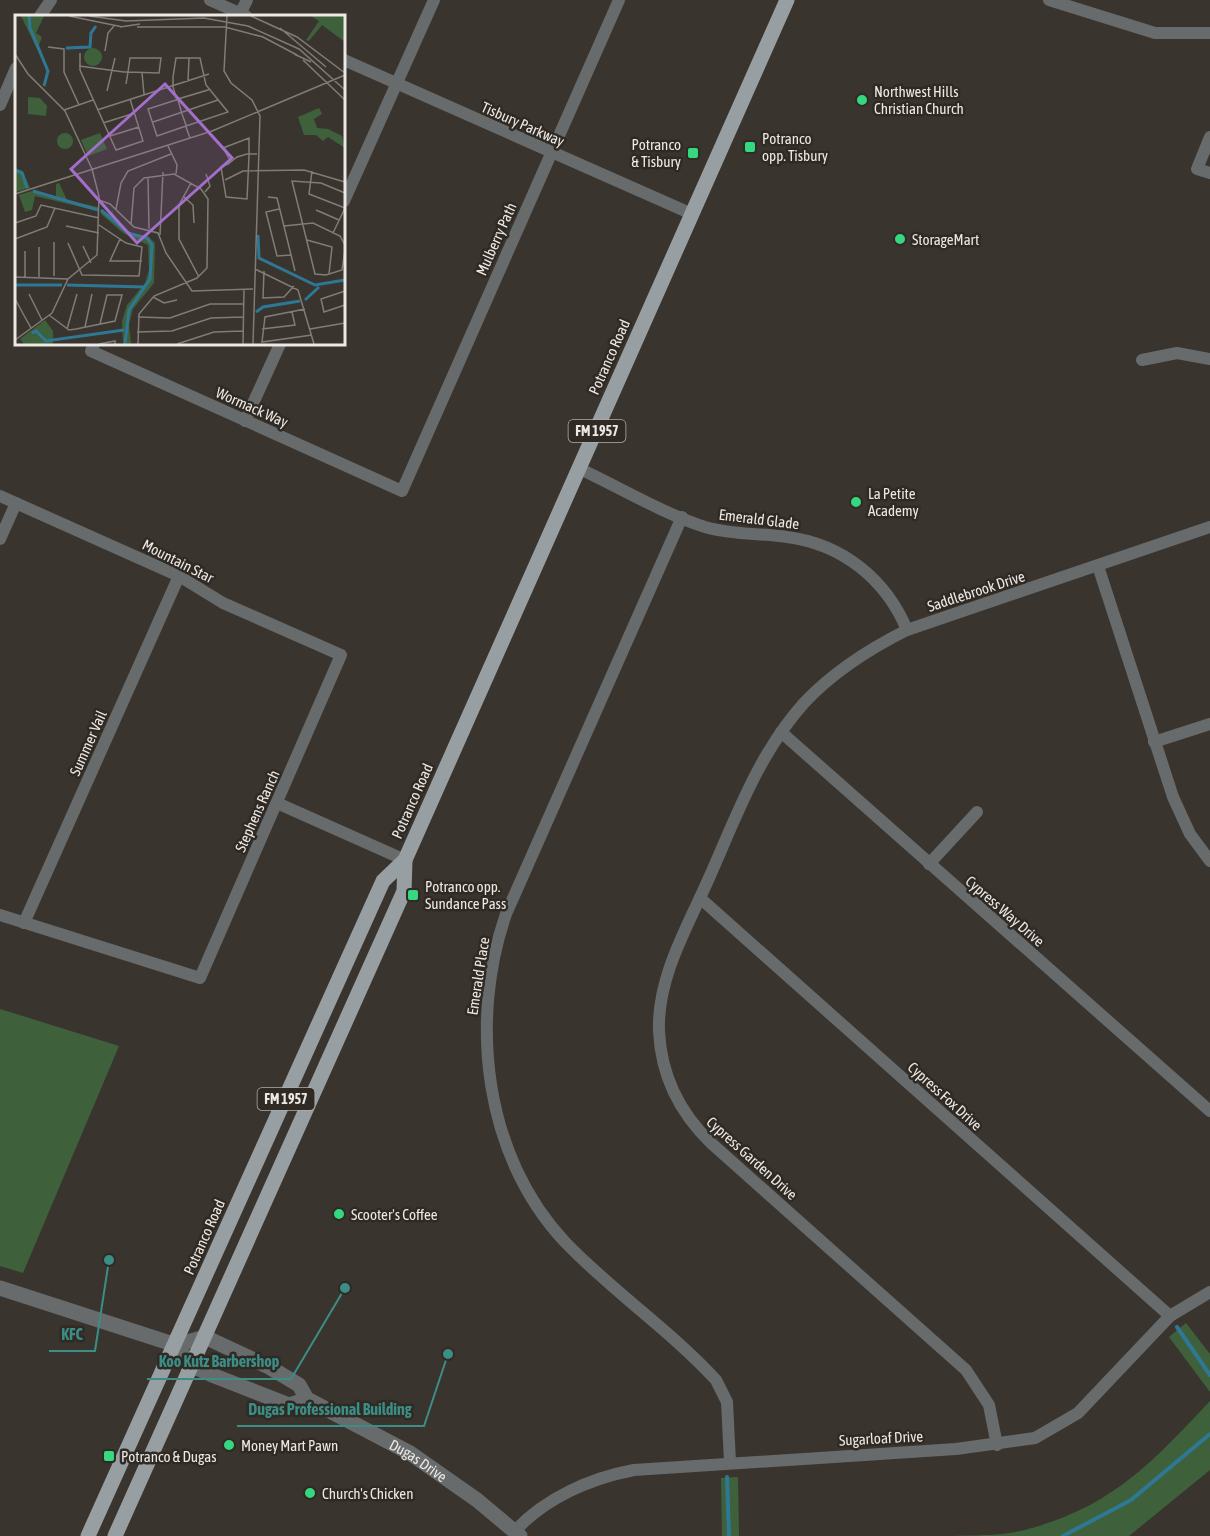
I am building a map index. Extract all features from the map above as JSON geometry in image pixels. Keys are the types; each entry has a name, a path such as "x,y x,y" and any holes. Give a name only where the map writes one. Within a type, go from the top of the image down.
{"main road":[{"name":"Potranco Road","path":"88,1536 176,1345 383,881 405,860 787,0"},
{"name":"Potranco Road","path":"115,1536 404,891 405,860"}],"street":[{"path":"41,15 51,0"},
{"path":"210,0 240,15"},
{"path":"242,15 247,0"},
{"path":"345,199 434,0"},
{"name":"Mulberry Path","path":"402,490 619,0"},
{"path":"1049,0 1155,33 1210,33"},
{"name":"Tisbury Parkway","path":"345,60 692,214"},
{"path":"0,105 15,70"},
{"path":"1210,137 1197,168 1210,173"},
{"path":"245,421 280,345"},
{"name":"Wormack Way","path":"93,347 245,421 402,490"},
{"path":"1142,360 1177,353 1210,359"},
{"name":"Emerald Glade","path":"580,469 681,517 725,532 801,539 837,552 864,570 883,587 898,609 907,630"},
{"name":"Mountain Star","path":"0,496 179,576 223,603 341,655"},
{"path":"0,539 16,503"},
{"name":"Emerald Place","path":"681,517 506,914 491,971 486,1035 490,1077 500,1120 511,1154 533,1197 551,1226 577,1253 719,1385 729,1410 730,1462"},
{"name":"Saddlebrook Drive","path":"781,732 804,703 842,669 907,630 1210,527"},
{"path":"1098,566 1154,742 1181,816 1210,861"},
{"name":"Summer Vail","path":"24,923 179,576"},
{"name":"Stephens Ranch","path":"24,923 200,978 341,655"},
{"path":"1154,742 1210,724"},
{"name":"Cypress Way Drive","path":"781,732 1210,1111"},
{"name":"Cypress Garden Drive","path":"781,732 756,774 668,972 660,1010 662,1057 678,1102 690,1120 711,1143 966,1370 989,1405 997,1445"},
{"path":"277,803 405,860"},
{"path":"929,864 976,812"},
{"name":"Cypress Fox Drive","path":"700,898 1170,1316"},
{"path":"0,915 24,923"},
{"path":"0,1288 176,1345 205,1337"},
{"name":"Sugarloaf Drive","path":"518,1534 553,1501 603,1478 642,1469 997,1445 1035,1438 1078,1413 1170,1316 1210,1292"},
{"name":"Dugas Drive","path":"205,1337 236,1349 299,1385 308,1399 410,1453 477,1500 518,1534"},
{"path":"176,1345 192,1366 289,1405 308,1399"}],"green space":[{"path":"0,1009 119,1046 23,1273 0,1266"},
{"path":"1186,1323 1210,1354 1210,1392 1169,1337"},
{"path":"1210,1401 1210,1470 1129,1536 951,1536 994,1535 1020,1531 1051,1522 1103,1498 1147,1465"},
{"path":"738,1477 739,1536 722,1536 721,1478"}],"waterway":[{"path":"1177,1327 1210,1375"},
{"path":"1063,1536 1131,1500 1210,1434"},
{"path":"727,1477 729,1536"}],"place":[{"name":"Northwest Hills Christian Church","path":"862,100"},
{"name":"Potranco opp. Tisbury","path":"750,147"},
{"name":"Potranco & Tisbury","path":"693,153"},
{"name":"StorageMart","path":"900,239"},
{"name":"La Petite Academy","path":"856,502"},
{"name":"Potranco opp. Sundance Pass","path":"413,895"},
{"name":"Scooter's Coffee","path":"339,1214"},
{"name":"KFC","path":"109,1260"},
{"name":"Koo Kutz Barbershop","path":"345,1288"},
{"name":"Dugas Professional Building","path":"448,1354"},
{"name":"Money Mart Pawn","path":"229,1445"},
{"name":"Potranco & Dugas","path":"109,1456"},
{"name":"Church's Chicken","path":"310,1493"}]}
